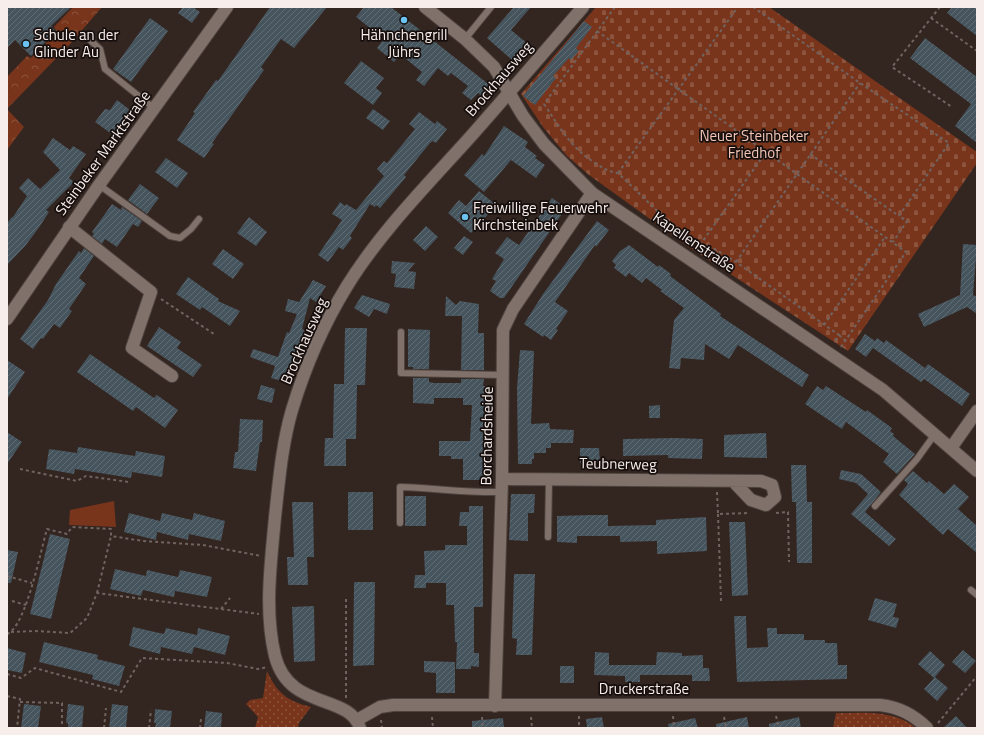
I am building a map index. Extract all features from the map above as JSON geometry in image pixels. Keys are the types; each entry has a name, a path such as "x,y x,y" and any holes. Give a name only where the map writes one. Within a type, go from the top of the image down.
{"street":[{"name":"Steinbeker Marktstraße","path":"7,319 69,227 227,7"},
{"name":"Kapellenstraße","path":"425,7 465,39 494,67 523,116 544,144 592,193 883,390 977,471"},
{"name":"Brockhausweg","path":"359,724 346,710 301,692 284,677 279,665 272,638 270,616 271,559 286,435 302,380 330,316 348,285 370,253 420,193 510,93 583,7"},
{"name":"Borchardsheide","path":"495,706 502,492 504,375 503,330 513,309 592,193"},
{"path":"69,227 151,292 132,348 172,376"},
{"path":"951,448 977,411"},
{"name":"Teubnerweg","path":"502,479 733,481"},
{"name":"Druckerstraße","path":"359,724 386,706 880,705 892,706 912,714 927,728"}],"lane":[{"path":"465,39 491,7"},
{"path":"91,41 100,49 105,69 155,108"},
{"path":"99,185 170,236 180,238 191,229 199,219"},
{"path":"401,332 401,373 504,375"},
{"path":"875,506 917,459 935,434"},
{"path":"548,537 549,479"},
{"path":"400,523 400,488 436,488 454,491 502,492"},
{"path":"971,590 977,595"}],"path":[{"path":"615,7 544,104 570,143 580,154 610,172 618,173 680,233 700,245 713,248 736,262 846,341"},
{"path":"618,173 738,7"},
{"path":"753,7 860,83 949,143 899,216"},
{"path":"940,7 892,67 952,107"},
{"path":"931,18 977,51"},
{"path":"598,31 906,252 846,341 831,354"},
{"path":"736,262 860,83"},
{"path":"700,245 766,152"},
{"path":"810,154 907,221 892,242"},
{"path":"824,325 885,237"},
{"path":"151,292 214,334"},
{"path":"831,354 839,336"},
{"path":"20,469 77,481 86,476 128,482"},
{"path":"717,481 721,601"},
{"path":"772,513 788,512 789,562"},
{"path":"718,514 757,513"},
{"path":"7,634 17,626 26,605 47,529 68,534 72,527 111,529 111,536 97,593 87,618 70,633 35,631 10,632"},
{"path":"111,536 143,541 203,545 271,559"},
{"path":"7,576 32,583"},
{"path":"97,593 270,616"},
{"path":"221,609 230,598"},
{"path":"346,599 346,710"},
{"path":"12,600 26,605"},
{"path":"7,674 21,678 35,668 121,692 142,658 227,663 258,668 279,665"},
{"path":"933,728 977,676"},
{"path":"7,696 20,699 17,728"},
{"path":"20,702 62,703 62,728"},
{"path":"104,728 106,708"},
{"path":"149,728 151,710"},
{"path":"200,728 201,719"}],"green space":[{"path":"73,7 102,7 71,43 7,109 7,77 27,56 31,58 57,32 54,27"},
{"name":"Neuer Steinbeker Friedhof","path":"596,7 769,7 977,152 977,163 848,351 686,245 589,175 567,156 543,127 521,94"},
{"path":"7,109 24,127 7,150"},
{"path":"114,501 116,527 69,525 70,510"},
{"path":"267,671 275,685 284,695 295,702 311,707 299,723 298,728 255,728 258,717 246,704 250,700 263,698"},
{"path":"836,713 878,713 898,718 916,728 833,728"}],"building":[{"name":"Schule an der Glinder Au","path":"10,7 71,7 51,26 56,32 31,56 15,40 7,48 7,10"},
{"path":"183,7 193,7 200,12 192,23 178,13"},
{"path":"270,7 327,7 294,48 281,39 261,67 264,70 212,143 214,144 204,158 177,140 195,113 193,112 216,80 218,81"},
{"path":"364,7 391,7 492,87 483,97 478,93 471,100 462,93 468,86 451,73 448,76 438,68 424,86 416,80 422,72 400,54 394,62 377,48 384,39 356,17"},
{"path":"514,7 531,7 511,30 528,44 517,58 512,60 487,38"},
{"path":"952,7 977,7 977,36 947,13"},
{"path":"150,18 168,31 131,82 113,69"},
{"path":"584,21 592,27 576,48 579,51 571,60 569,58 553,76 556,78 535,105 523,96"},
{"path":"925,38 977,77 977,143 955,126 971,104 910,58"},
{"path":"361,61 384,78 376,88 382,93 373,105 344,83"},
{"path":"117,100 134,113 116,137 95,122 105,109 110,110"},
{"path":"373,109 390,121 383,130 366,118"},
{"path":"419,112 435,124 437,121 447,129 436,143 433,141 430,143 404,175 406,177 380,208 376,205 375,207 370,204 350,236 352,238 343,250 339,247 328,262 318,255 342,220 332,214 340,202 345,206 346,204 356,210 384,176 377,169 384,161 387,163 415,129 409,124"},
{"path":"504,126 528,142 525,147 537,156 535,158 545,165 536,178 511,160 484,192 464,175 482,154 484,156"},
{"path":"53,138 70,150 73,146 86,154 69,178 74,182 46,210 49,212 40,226 26,245 7,265 7,223 13,217 27,196 19,188 28,178 40,189 60,170 43,152"},
{"path":"166,158 188,173 177,188 155,172"},
{"path":"140,184 159,198 147,214 128,200"},
{"path":"479,191 496,205 471,233 448,213 459,200 466,206"},
{"path":"552,198 566,208 504,298 500,298 490,291 496,281 492,279 504,259 495,253 507,237 519,245"},
{"path":"112,204 121,210 122,207 142,221 138,227 133,224 117,247 105,239 102,244 92,236 94,234 92,232"},
{"path":"249,217 267,232 256,246 237,233"},
{"path":"597,221 609,230 596,247 595,245 555,302 568,311 556,329 558,330 551,340 544,335 543,337 524,324 543,294"},
{"path":"426,226 438,237 425,251 413,240"},
{"path":"464,236 473,242 463,255 454,248"},
{"path":"963,244 977,245 973,295 977,297 977,314 967,307 924,327 918,314 960,295"},
{"path":"629,245 658,267 659,265 671,274 670,276 721,314 720,316 809,375 802,387 738,345 729,359 705,344 704,360 681,358 680,369 669,368 674,320 684,308 660,291 662,290 646,278 642,283 629,273 626,277 614,268 616,265 612,261 620,251"},
{"path":"84,248 94,256 79,278 86,284 69,309 72,311 60,328 54,324 43,339 41,338 33,349 20,339 48,300 56,284 79,251 81,253"},
{"path":"223,249 244,264 233,279 212,264"},
{"path":"392,261 415,263 408,271 416,272 414,289 394,287 396,274 391,273"},
{"path":"188,277 219,299 218,301 240,311 230,326 202,307 200,310 176,294"},
{"path":"313,280 326,286 316,302 310,298 302,329 305,330 285,382 271,378 275,366 250,357 253,349 278,357 287,332 289,333 297,314 285,311 288,299 299,302"},
{"path":"362,295 390,304 387,314 374,309 369,317 354,308"},
{"path":"446,296 456,305 460,301 479,304 478,333 484,333 484,370 461,370 462,316 445,316"},
{"path":"159,327 181,342 177,348 202,365 193,377 147,346"},
{"path":"345,328 367,328 365,385 357,385 356,439 346,439 346,466 324,466 325,438 333,438 334,384 344,384"},
{"path":"408,329 430,330 429,369 413,369 413,367 408,367"},
{"path":"865,334 875,341 877,338 884,343 886,340 925,368 928,364 970,394 962,406 924,379 921,382 873,348 866,357 855,349"},
{"path":"520,350 534,351 531,424 549,423 550,429 574,430 573,443 551,443 551,448 546,448 546,453 534,453 532,464 518,464 517,388"},
{"path":"90,354 154,398 157,395 178,410 165,428 136,407 133,411 77,372"},
{"path":"7,360 25,372 7,399"},
{"path":"413,378 429,378 429,382 434,383 461,383 461,379 484,379 483,386 486,386 487,416 485,480 463,480 463,459 451,459 451,456 439,456 439,441 470,441 472,405 463,405 463,398 434,398 434,404 413,403"},
{"path":"261,385 275,389 272,403 257,399"},
{"path":"817,386 823,390 826,386 866,412 867,410 892,428 890,431 894,434 893,436 915,454 897,474 883,462 889,454 846,422 842,429 805,404"},
{"path":"660,405 660,418 649,418 649,406"},
{"path":"240,419 263,420 262,442 260,442 256,471 233,468 235,452 238,452"},
{"path":"7,432 22,442 7,464"},
{"path":"766,433 767,458 724,457 724,435"},
{"path":"623,439 703,439 702,459 668,458 668,455 623,456"},
{"path":"78,447 135,456 136,451 165,456 162,477 132,472 131,478 75,469 74,474 46,469 49,449 77,453"},
{"path":"580,448 599,448 600,463 580,463"},
{"path":"791,465 806,465 807,502 812,502 812,563 797,563 796,502 792,502"},
{"path":"841,470 861,474 881,492 865,512 896,539 889,546 851,514 868,494 856,483 839,479"},
{"path":"913,471 927,483 929,481 944,494 954,484 969,497 958,509 977,526 977,553 948,529 943,535 899,495 908,484 904,480"},
{"path":"348,492 373,492 373,530 348,530"},
{"path":"511,494 535,494 534,513 528,513 528,541 509,540"},
{"path":"405,496 426,496 426,526 405,526"},
{"path":"292,502 313,502 314,557 307,557 308,585 288,585 287,557 294,557"},
{"path":"469,506 483,506 483,607 474,607 474,653 479,653 479,667 471,666 471,669 456,669 457,642 455,642 454,605 446,605 446,583 426,583 426,588 414,588 415,575 425,575 424,551 445,550 445,545 467,545 467,526 459,526 460,512 469,512"},
{"path":"129,513 160,521 162,513 192,520 194,513 225,521 221,541 189,534 188,540 157,532 156,540 124,532"},
{"path":"608,515 608,526 656,525 656,520 706,517 707,551 657,554 657,541 620,542 620,536 577,536 577,543 557,542 557,516"},
{"path":"729,522 745,522 748,595 732,596"},
{"path":"50,534 70,539 51,619 30,614"},
{"path":"7,550 18,552 11,583 7,583"},
{"path":"115,569 146,576 147,570 178,577 180,570 212,577 207,597 175,591 174,597 143,590 141,596 110,589"},
{"path":"514,574 535,574 532,655 516,655 517,639 512,638"},
{"path":"354,582 375,582 374,665 353,666"},
{"path":"875,598 897,604 893,617 899,618 896,628 868,620"},
{"path":"314,606 315,661 294,662 292,607"},
{"path":"734,616 746,616 747,648 768,647 767,628 777,628 777,634 804,634 804,640 825,640 825,643 837,643 838,665 847,665 847,679 737,682"},
{"path":"133,627 164,634 166,628 197,635 198,628 230,636 225,655 194,647 192,654 161,647 160,654 129,646"},
{"path":"44,642 98,655 97,659 125,666 119,686 92,679 93,675 39,662"},
{"path":"7,648 26,653 22,673 7,670"},
{"path":"963,650 976,661 965,673 952,662"},
{"path":"930,651 945,665 935,677 948,688 937,701 924,689 934,678 918,664"},
{"path":"595,652 609,653 609,665 656,665 657,652 682,653 682,656 703,655 703,668 709,668 710,681 692,681 692,675 640,675 640,682 625,682 625,676 594,675"},
{"path":"424,661 455,662 455,693 436,693 436,673 424,672"},
{"path":"560,666 574,666 574,683 560,683"},
{"path":"24,704 41,706 38,728 21,728"},
{"path":"68,704 84,706 82,728 68,728 68,723 66,723"},
{"path":"112,704 128,706 126,728 109,728"},
{"path":"155,709 172,711 170,728 155,728"},
{"path":"206,711 222,713 221,728 204,728"},
{"path":"956,716 967,728 943,728"},
{"path":"602,717 604,728 587,728 586,719"},
{"path":"747,717 749,728 716,728 716,724"},
{"path":"799,717 801,728 769,728 769,724"},
{"path":"503,718 504,728 472,728 472,721"},
{"path":"695,718 698,728 669,728 668,724"}],"place":[{"name":"Hähnchengrill Jührs","path":"404,20"},
{"name":"Schule an der Glinder Au","path":"26,44"},
{"name":"Freiwillige Feuerwehr Kirchsteinbek","path":"465,217"}]}
